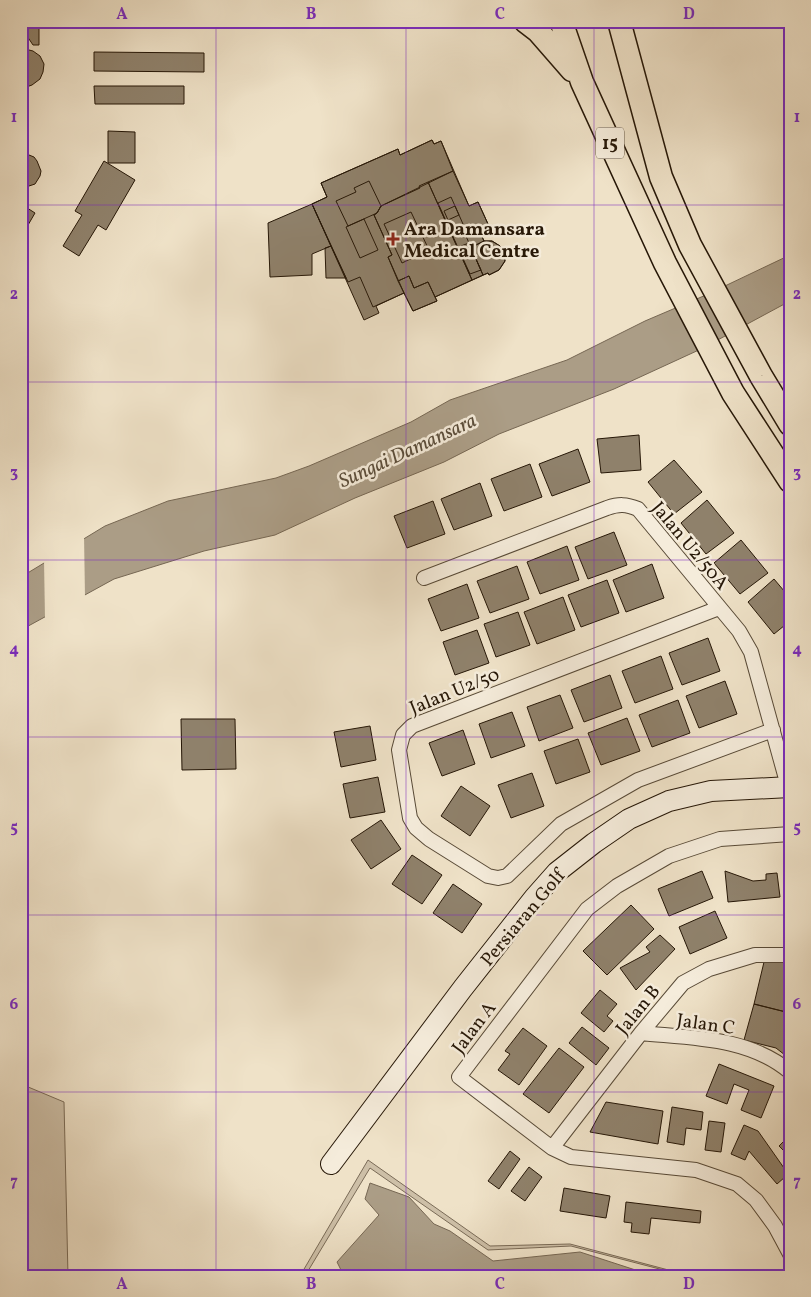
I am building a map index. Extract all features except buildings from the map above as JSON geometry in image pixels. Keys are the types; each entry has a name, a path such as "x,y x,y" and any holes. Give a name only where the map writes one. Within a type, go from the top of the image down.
{"main road":[{"name":"15","path":"561,21 582,82 665,263 733,393 790,482"},
{"name":"15","path":"620,21 661,177 690,245 761,376 790,424"},
{"path":"532,25 582,82"}],"street":[{"name":"Jalan U2/50A","path":"424,578 618,504 638,509 739,631 751,652 789,786"},
{"name":"Jalan U2/50","path":"719,608 412,726 403,735 399,750 410,818 416,828 430,839 488,876 498,878 507,876 561,824 638,780 773,730"},
{"name":"Persiaran Golf","path":"331,1164 464,988 534,898 557,872 594,842 629,819 669,801 711,791 789,786"},
{"name":"Jalan A","path":"790,834 720,839 669,856 617,886 587,909 459,1077 552,1148 571,1156 696,1170 737,1184 756,1200 775,1226 790,1254"},
{"name":"Jalan B","path":"552,1148 641,1033 683,983 709,969 755,955 790,955"},
{"name":"Jalan C","path":"641,1033 729,1042 777,1061 790,1072"}],"shaded area":[{"path":"21,1084 64,1102 68,1276 21,1276"},
{"path":"368,1160 490,1246 570,1244 676,1272 680,1276 675,1273 571,1246 488,1250 370,1168 305,1276 300,1276"}],"water":[{"name":"Sungai Damansara","path":"790,255 790,301 701,349 614,389 499,434 444,462 355,498 275,535 204,551 114,579 21,630 21,577 105,526 168,501 276,478 309,466 411,422 450,400 567,360 645,321 706,295"},
{"path":"370,1183 409,1197 434,1224 450,1231 493,1261 580,1252 654,1276 344,1276 337,1262 379,1215 365,1199"}],"pier":[{"path":"84,535 85,597 45,619 44,560"}],"place":[{"name":"Ara Damansara Medical Centre","path":"393,239"}]}
